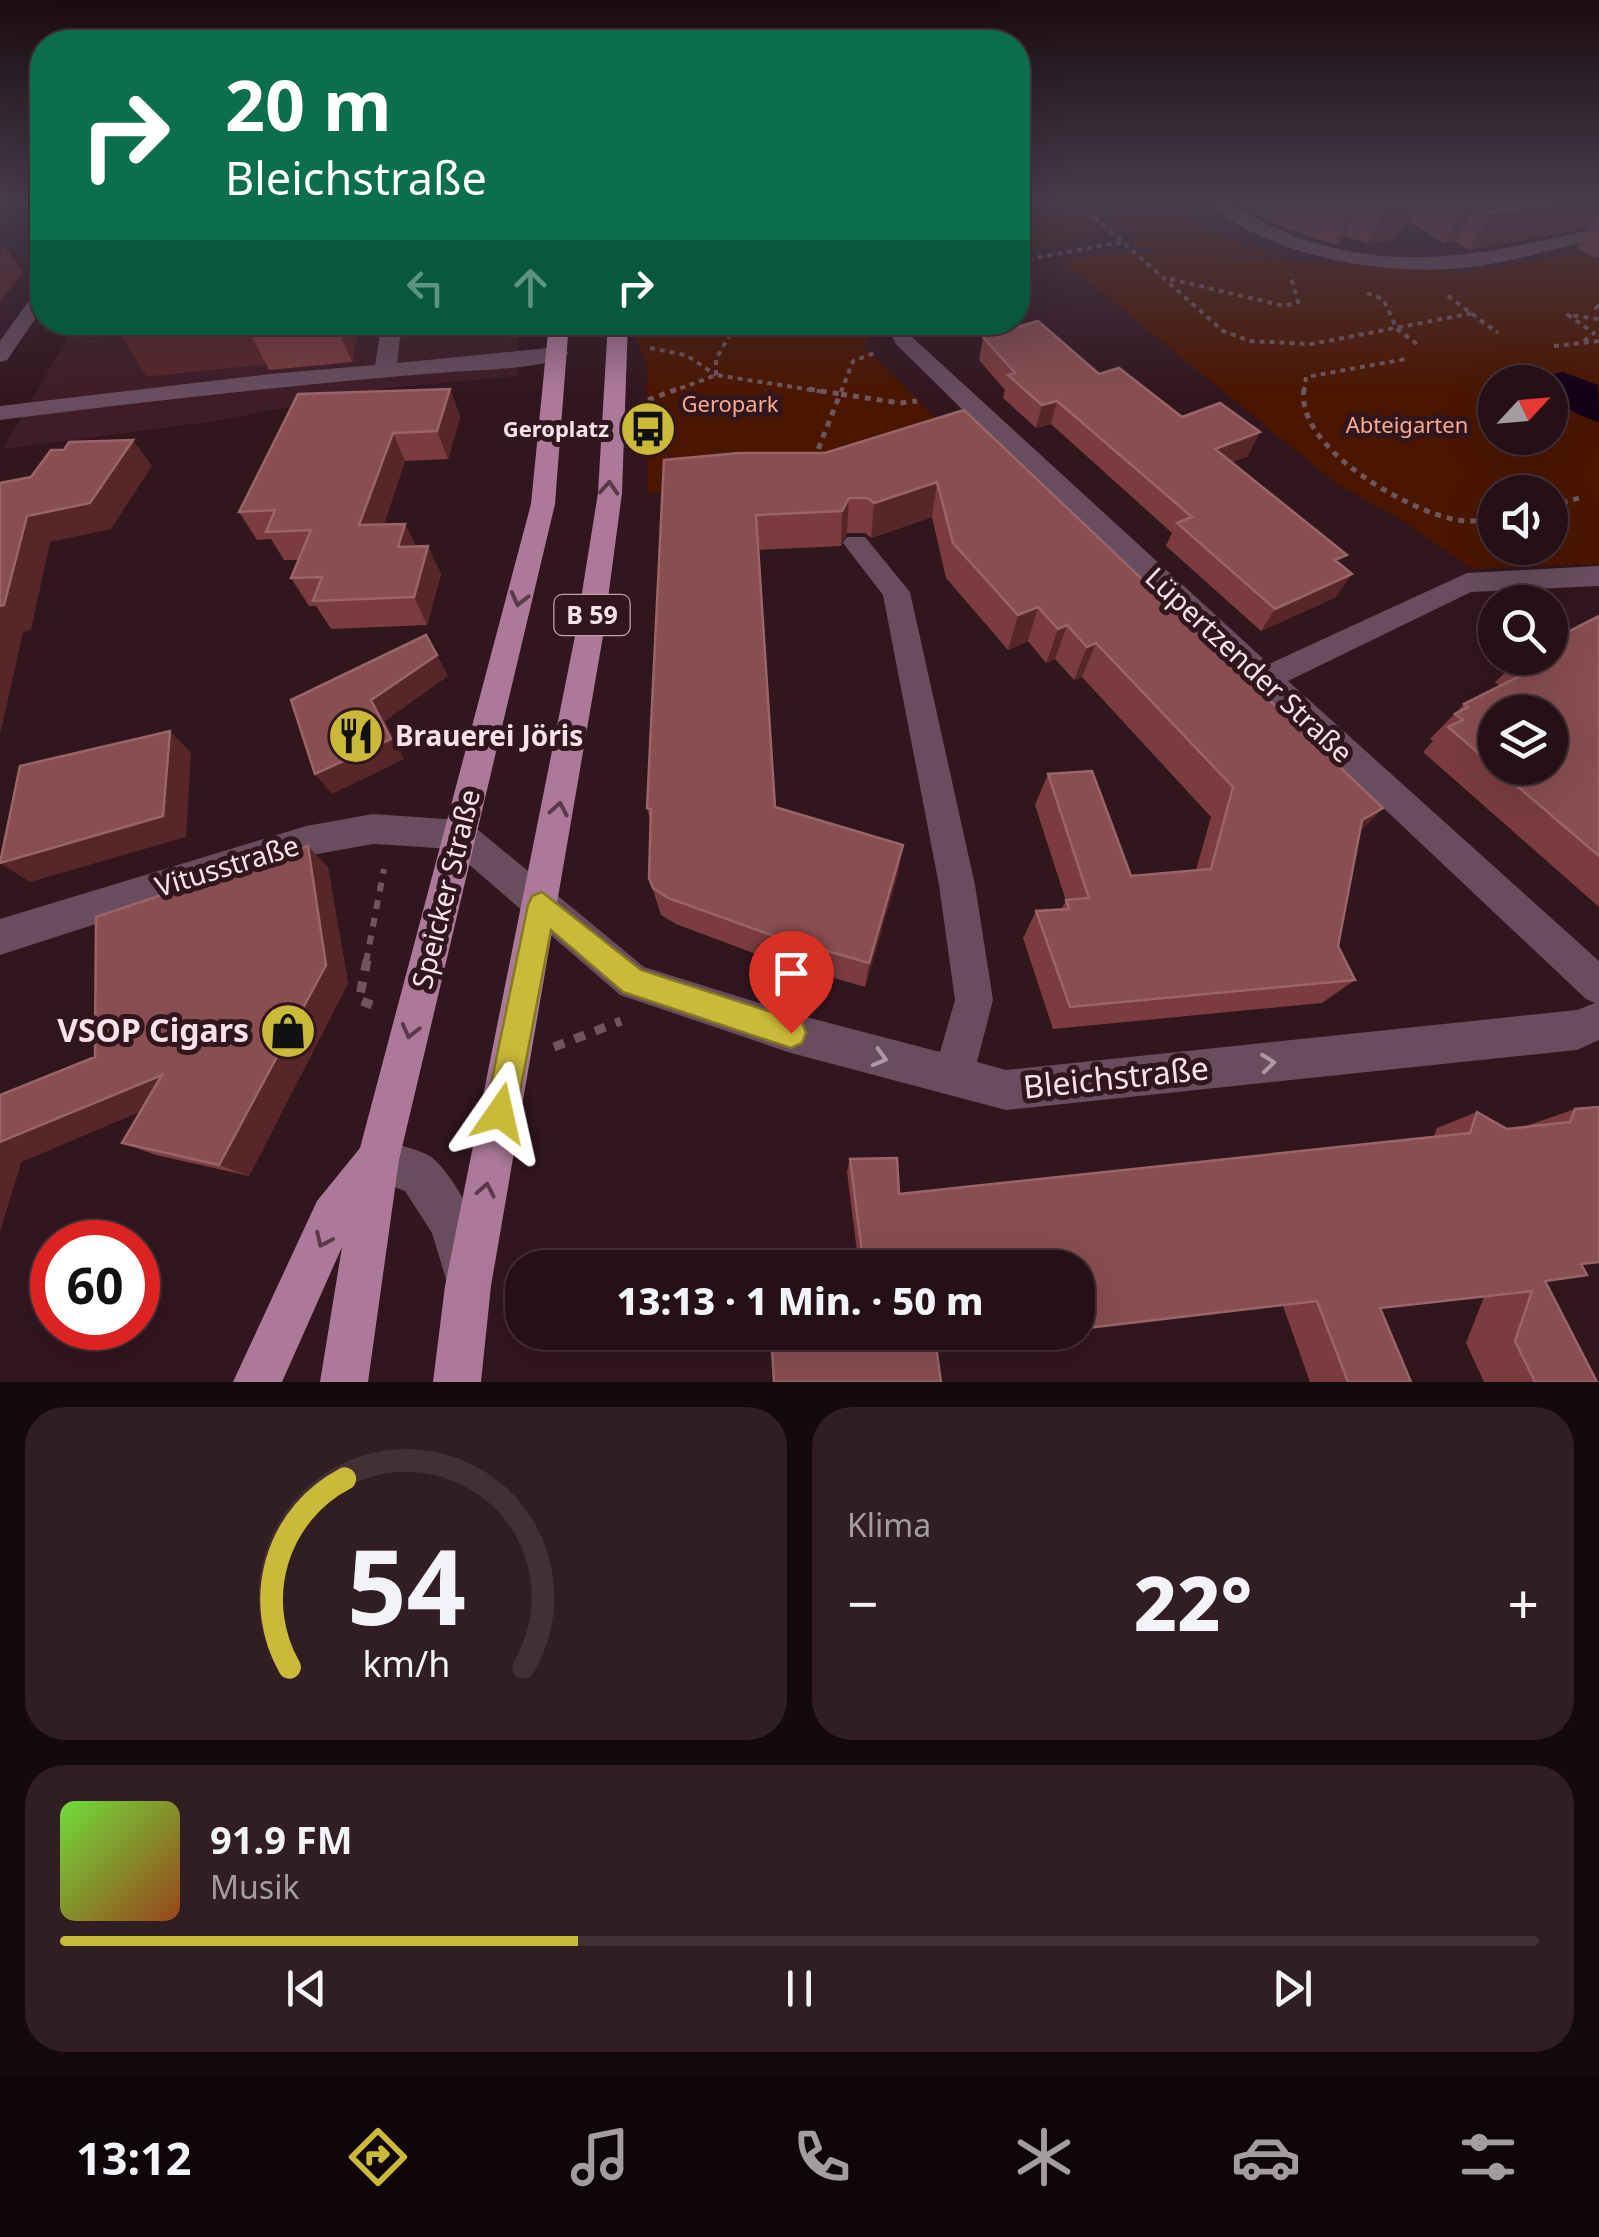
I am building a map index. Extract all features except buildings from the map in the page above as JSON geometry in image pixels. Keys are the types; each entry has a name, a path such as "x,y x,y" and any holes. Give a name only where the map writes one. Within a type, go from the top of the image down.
{"main road":[{"name":"Speicker Straße","path":"378,1160 543,504 559,335"},
{"name":"B 59","path":"457,1382 468,1286 542,905 592,618 610,493 617,337"},
{"name":"B 59","path":"257,1382 334,1217 378,1160"},
{"name":"B 59","path":"344,1382 378,1160"}],"street":[{"path":"0,356 30,313"},
{"path":"386,370 390,335"},
{"name":"Lüpertzender Straße","path":"892,338 1599,986"},
{"path":"0,413 270,380 559,352"},
{"path":"856,543 896,592 958,885 974,1000 954,1079"},
{"path":"1264,679 1467,583 1599,576"},
{"name":"Vitusstraße","path":"0,937 306,841 373,829 459,835"},
{"name":"Bleichstraße","path":"459,835 633,982 954,1079 1006,1090 1577,1030 1599,1020"},
{"path":"378,1160 420,1175 452,1224 468,1286"}],"path":[{"path":"1149,264 1237,338 1298,346 1473,313"},
{"path":"1164,277 1290,306 1298,302 1288,269 1296,266"},
{"path":"1443,293 1498,332"},
{"path":"1584,341 1594,333 1568,315 1599,319"},
{"path":"1397,329 1421,347"},
{"path":"716,375 716,360 730,335"},
{"path":"617,337 668,348 705,364 716,375"},
{"path":"812,465 853,361 892,338"},
{"path":"1554,346 1599,341"},
{"path":"1406,359 1306,377 1301,395 1316,431 1342,460 1414,504 1455,520 1478,519"},
{"path":"615,402 657,400 716,375 900,402 926,399"},
{"path":"1568,501 1582,497"}],"shaded area":[{"path":"69,335 518,335 518,376 388,388 216,421 3,449"},
{"path":"1568,374 1598,385 1599,422 1568,408"}],"green space":[{"name":"Abteigarten","path":"1068,264 1348,264 1465,272 1511,264 1599,264 1599,564 1473,569 1400,519 1337,484"},
{"name":"Geropark","path":"876,335 869,337 864,346 954,437 815,479 647,494 647,363 635,337"}],"place":[{"name":"Geroplatz","path":"648,429"},
{"name":"Brauerei Jöris","path":"356,736"},
{"name":"VSOP Cigars","path":"288,1031"}],"route":[{"path":"500,1113 542,905 633,982 791,1033"}]}
